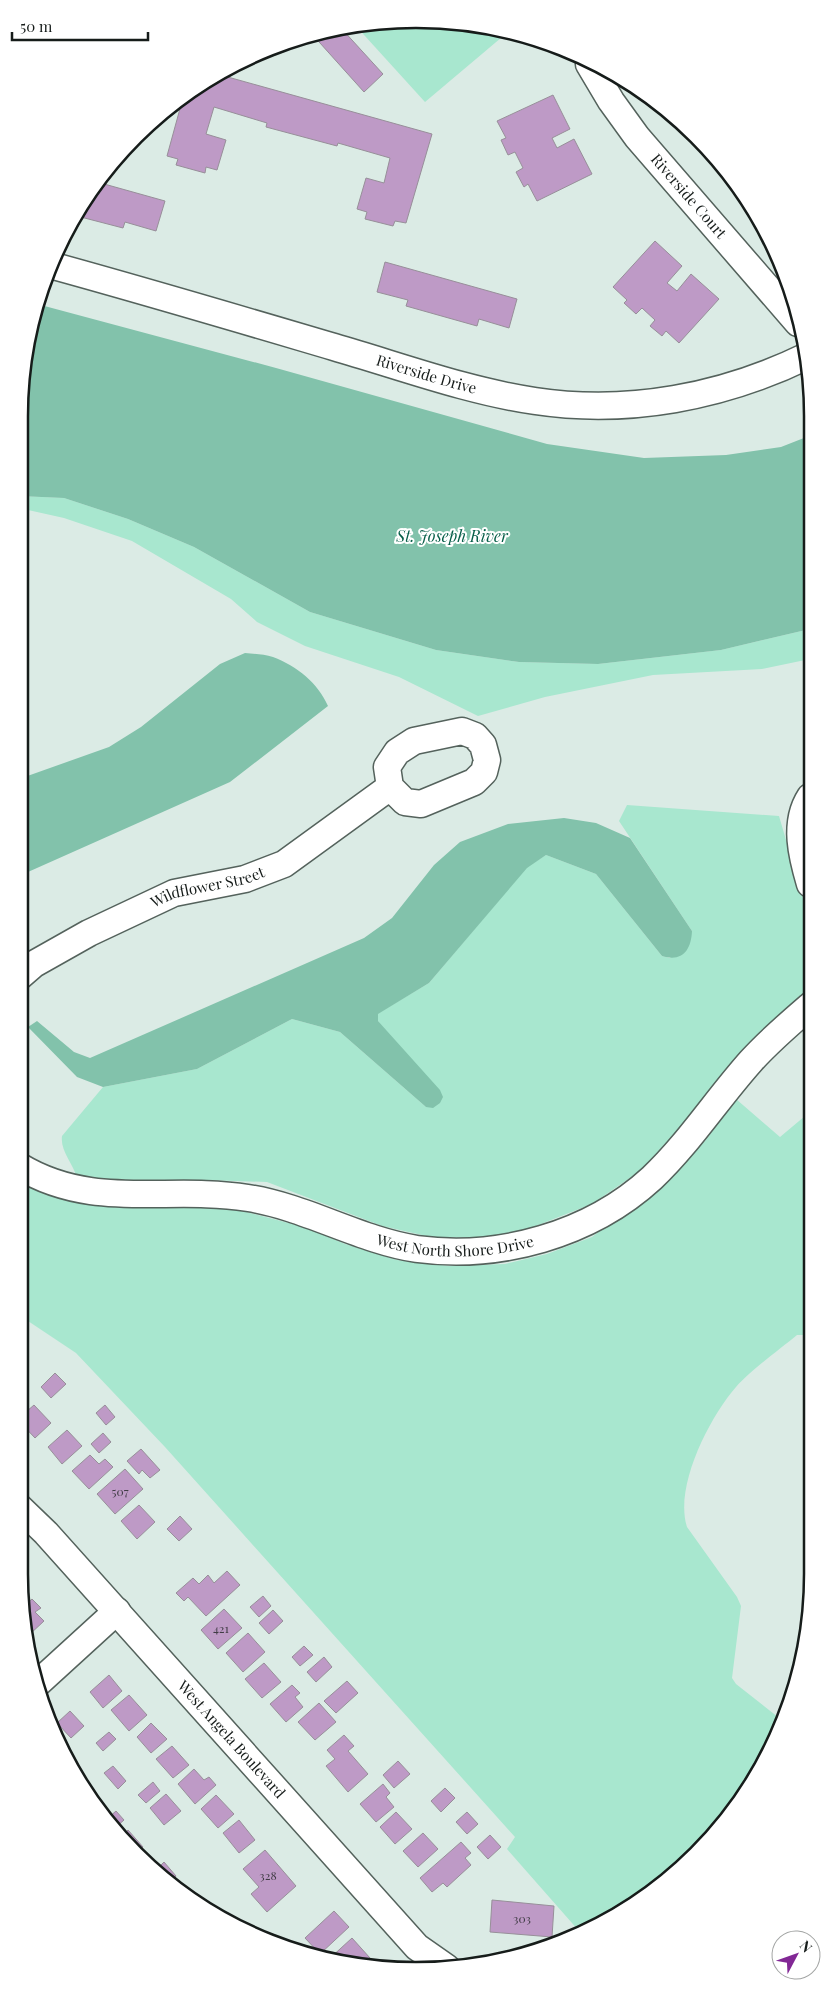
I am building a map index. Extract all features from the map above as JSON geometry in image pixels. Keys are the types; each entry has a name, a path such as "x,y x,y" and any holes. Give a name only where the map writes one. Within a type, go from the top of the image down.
{"street":[{"name":"Riverside Court","path":"593,71 637,137 789,313"},
{"name":"Riverside Drive","path":"57,267 444,379 534,401 604,406 636,405 724,389 756,379 799,360"},
{"name":"Wildflower Street","path":"28,969 89,933 174,893 245,879 284,864 390,787"},
{"path":"804,816 800,843 804,865"},
{"name":"West North Shore Drive","path":"28,1171 46,1180 88,1192 112,1195 219,1195 261,1200 363,1234 414,1248 465,1252 523,1244 552,1236 581,1224 604,1212 651,1178 696,1128 750,1062 772,1038 804,1011"},
{"name":"West Angela Boulevard","path":"28,1516 117,1611 417,1947 438,1962"},
{"path":"42,1679 117,1611"}],"shaded area":[{"path":"390,28 441,28 501,38 425,102 361,32"},
{"path":"28,496 64,498 128,519 194,547 310,612 436,650 519,662 598,664 721,650 804,630 804,660 762,669 653,675 545,697 478,716 399,677 305,646 257,622 231,599 132,541 64,518 28,510"},
{"path":"627,805 779,816 804,901 804,999 726,1071 673,1135 640,1171 592,1204 528,1229 480,1238 431,1237 382,1226 267,1182 207,1180 138,1182 77,1178 63,1147 62,1136 103,1087 197,1069 292,1019 340,1032 426,1107 378,1021 377,1014 429,983 527,867 546,855 596,874 662,956 670,958 692,931 619,821"},
{"path":"736,1099 780,1137 804,1117 804,1335 797,1335 749,1374 736,1387 715,1416 696,1454 685,1493 684,1511 687,1527 737,1597 741,1606 732,1678 736,1684 777,1716 752,1768 738,1790 723,1811 690,1849 652,1882 631,1897 609,1911 576,1927 507,1849 515,1837 165,1447 76,1353 28,1321 28,1182 136,1206 235,1209 308,1228 345,1244 397,1260 449,1266 505,1264 547,1254 592,1237 649,1192 705,1141"}],"water":[{"name":"St. Joseph River","path":"44,306 276,368 547,444 644,458 726,455 781,447 804,438 804,630 721,650 598,664 519,662 436,650 310,612 194,547 128,519 64,498 28,496 28,390 35,340"},
{"path":"245,653 270,656 290,665 306,676 319,690 328,706 230,782 28,872 28,776 109,747 141,727 220,664"},
{"path":"564,818 596,823 630,838 692,931 690,944 680,956 662,956 596,874 546,855 527,868 429,983 378,1014 378,1021 440,1090 443,1097 440,1103 433,1108 426,1107 340,1032 292,1019 197,1069 103,1087 77,1077 28,1027 37,1021 74,1052 90,1058 364,938 392,918 434,865 460,842 508,824"}],"building":[{"path":"346,34 383,74 364,92 318,40"},
{"path":"227,77 432,134 406,223 395,221 393,226 365,219 367,212 357,209 366,178 384,183 390,158 338,143 337,146 266,127 267,123 214,107 206,134 226,140 217,170 206,167 205,173 176,165 178,159 167,156 180,107"},
{"path":"553,95 570,129 552,138 557,148 574,139 592,174 537,201 528,184 524,187 516,172 523,168 515,152 508,155 501,140 506,138 497,121"},
{"path":"104,184 165,201 156,231 125,222 123,228 82,217"},
{"path":"655,241 682,266 667,283 677,291 691,274 719,299 679,343 666,331 662,336 650,326 655,320 642,308 636,314 624,303 627,300 613,287"},
{"path":"385,262 517,299 509,328 479,319 477,326 406,306 408,300 377,292"},
{"path":"55,1373 66,1384 51,1398 41,1387"},
{"path":"34,1405 51,1423 35,1438 28,1431 28,1410"},
{"path":"105,1405 115,1417 106,1425 96,1413"},
{"path":"67,1430 82,1446 62,1464 48,1447"},
{"path":"103,1433 111,1442 99,1453 91,1444"},
{"path":"141,1449 160,1470 150,1478 142,1470 139,1474 127,1461"},
{"path":"90,1455 99,1464 105,1459 113,1467 89,1489 72,1471"},
{"path":"125,1469 143,1489 115,1514 97,1494"},
{"path":"139,1505 155,1522 137,1539 121,1521"},
{"path":"180,1516 192,1529 179,1541 167,1529"},
{"path":"227,1571 240,1585 206,1616 188,1597 184,1601 176,1593 193,1578 199,1584 208,1575 214,1583"},
{"path":"263,1596 271,1606 259,1617 250,1607"},
{"path":"32,1599 41,1608 35,1612 44,1621 32,1632 31,1625 28,1602"},
{"path":"224,1609 242,1628 218,1649 201,1630"},
{"path":"273,1610 283,1621 269,1634 259,1623"},
{"path":"248,1633 265,1652 243,1672 226,1653"},
{"path":"304,1646 313,1655 300,1666 292,1657"},
{"path":"324,1657 332,1667 316,1682 307,1672"},
{"path":"264,1663 281,1682 262,1698 245,1679"},
{"path":"109,1675 122,1691 103,1708 90,1692"},
{"path":"347,1681 358,1693 336,1713 324,1701"},
{"path":"292,1685 300,1693 295,1697 303,1707 286,1722 270,1704"},
{"path":"129,1695 147,1715 129,1731 111,1710"},
{"path":"319,1703 336,1722 315,1740 298,1722"},
{"path":"70,1711 84,1726 71,1738 57,1723"},
{"path":"151,1723 167,1739 151,1753 137,1737"},
{"path":"109,1732 116,1739 103,1751 96,1743"},
{"path":"344,1735 354,1746 348,1751 368,1774 348,1792 326,1766 335,1759 327,1750"},
{"path":"172,1746 189,1765 173,1778 156,1759"},
{"path":"398,1761 410,1774 394,1788 383,1775"},
{"path":"113,1766 126,1781 118,1789 104,1773"},
{"path":"194,1769 204,1780 209,1777 216,1785 195,1804 178,1784"},
{"path":"153,1782 160,1791 146,1803 138,1795"},
{"path":"383,1784 390,1793 386,1797 394,1807 376,1822 360,1804"},
{"path":"445,1788 455,1798 441,1812 431,1801"},
{"path":"166,1794 181,1811 164,1825 150,1808"},
{"path":"216,1795 234,1814 218,1828 201,1809"},
{"path":"116,1811 124,1820 119,1824 111,1815"},
{"path":"396,1812 412,1829 395,1844 380,1827"},
{"path":"467,1812 478,1824 467,1834 456,1822"},
{"path":"239,1820 255,1840 239,1853 223,1833"},
{"path":"128,1830 143,1847 141,1849 126,1832"},
{"path":"423,1833 438,1849 418,1867 403,1851"},
{"path":"490,1835 501,1847 488,1859 477,1847"},
{"path":"461,1842 471,1853 465,1858 471,1865 447,1887 443,1883 432,1892 420,1878"},
{"path":"265,1850 296,1886 267,1912 251,1894 259,1887 243,1869"},
{"path":"164,1862 176,1876 174,1878 160,1866"},
{"path":"492,1900 554,1906 552,1937 490,1932"},
{"path":"334,1911 349,1927 323,1951 315,1949 305,1938"},
{"path":"352,1938 370,1958 365,1959 335,1954"}]}
